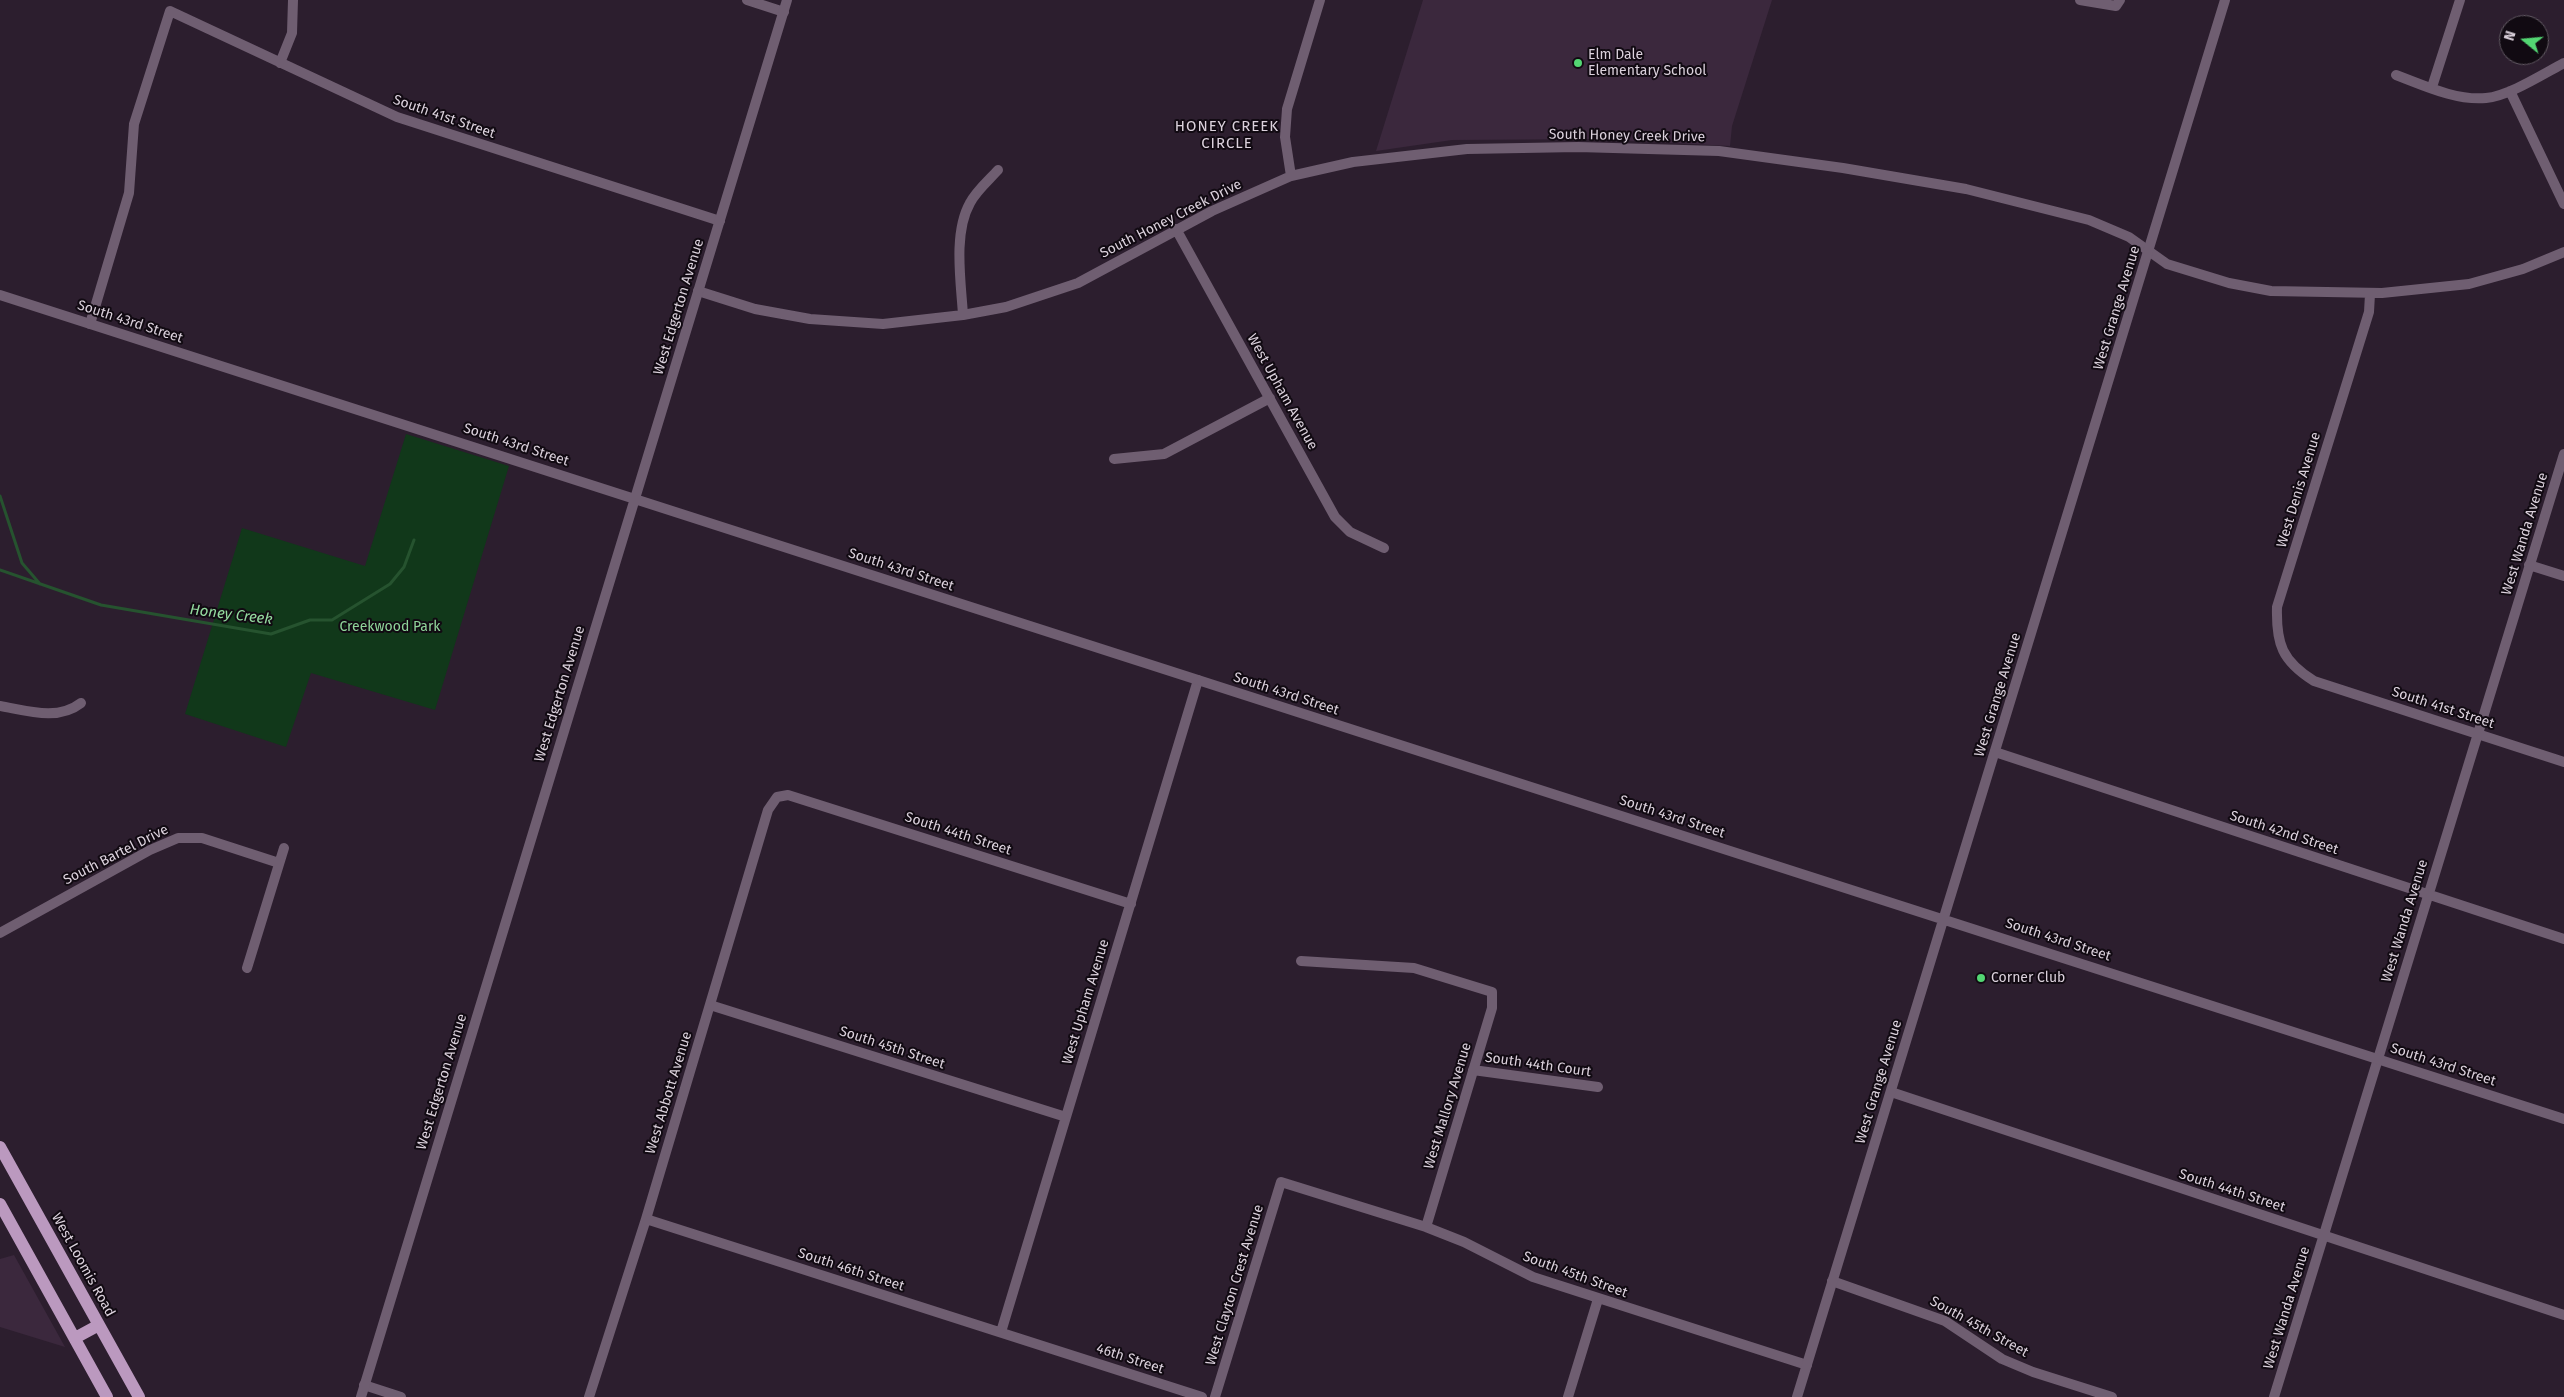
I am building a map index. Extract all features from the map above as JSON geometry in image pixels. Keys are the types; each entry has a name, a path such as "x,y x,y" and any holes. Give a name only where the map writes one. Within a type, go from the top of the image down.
{"main road":[{"name":"West Loomis Road","path":"0,1147 139,1397"},
{"path":"0,1204 107,1397"},
{"path":"75,1338 99,1325"}],"street":[{"path":"280,63 292,33 293,0"},
{"path":"747,0 784,12"},
{"name":"West Edgerton Avenue","path":"360,1397 787,0"},
{"path":"1291,176 1285,137 1287,109 1320,0"},
{"path":"2080,0 2116,6 2120,0"},
{"name":"West Grange Avenue","path":"1797,1397 2225,0"},
{"path":"2432,88 2460,0"},
{"name":"South 41st Street","path":"90,324 129,193 134,124 170,10 396,117 720,221"},
{"path":"2396,75 2432,88 2487,98 2510,90 2564,63"},
{"path":"2510,90 2564,204"},
{"name":"South Honey Creek Drive","path":"698,291 755,309 810,318 883,324 963,315 1006,307 1078,282 1176,229 1291,176 1353,162 1467,149 1578,147 1719,151 1843,168 1966,189 2089,220 2129,237 2167,264 2228,283 2271,291 2370,294 2470,284 2523,269 2564,252"},
{"path":"963,315 960,269 961,233 970,202 998,170"},
{"name":"West Upham Avenue","path":"1176,229 1335,517 1350,532 1384,548"},
{"name":"West Denis Avenue","path":"2314,681 2297,671 2284,657 2276,630 2277,607 2369,312 2370,294"},
{"name":"South 43rd Street","path":"0,295 1944,918 2564,1119"},
{"path":"1114,459 1164,454 1270,398"},
{"name":"West Wanda Avenue","path":"2274,1397 2564,454"},
{"path":"2529,565 2564,576"},
{"name":"West Upham Avenue","path":"1001,1332 1198,680"},
{"name":"South 41st Street","path":"2314,681 2564,762"},
{"path":"0,706 55,715 73,710 81,703"},
{"name":"South 42nd Street","path":"1995,752 2564,939"},
{"name":"South 44th Street","path":"777,797 788,794 1130,904"},
{"name":"West Abbott Avenue","path":"589,1397 646,1219 768,810 777,797"},
{"name":"South Bartel Drive","path":"0,932 150,850 178,838 202,838 279,863"},
{"path":"247,968 284,848"},
{"name":"West Mallory Avenue","path":"1301,961 1414,968 1492,992 1492,1008 1426,1227"},
{"name":"South 45th Street","path":"710,1005 1066,1117"},
{"name":"South 44th Court","path":"1473,1070 1598,1087"},
{"name":"South 44th Street","path":"1891,1092 2564,1316"},
{"name":"South 45th Street","path":"1282,1182 1426,1227 1464,1242 1533,1277 1807,1365"},
{"name":"West Clayton Crest Avenue","path":"1215,1397 1282,1182"},
{"name":"South 46th Street","path":"646,1219 1049,1348"},
{"name":"South 45th Street","path":"1832,1281 1945,1321 2002,1359 2033,1372 2112,1397"},
{"path":"1568,1397 1598,1299"},
{"name":"46th Street","path":"1049,1348 1202,1397"},
{"path":"364,1385 401,1397"}],"shaded area":[{"name":"Elm Dale Elementary School","path":"1423,0 1772,0 1732,126 1730,146 1597,139 1452,140 1376,151"},
{"path":"14,1255 65,1347 0,1327 0,1259"}],"green space":[{"name":"Creekwood Park","path":"406,434 509,466 435,710 311,673 286,747 185,714 242,528 365,566"}],"waterway":[{"name":"Honey Creek","path":"0,496 22,563 40,584"},
{"name":"Honey Creek","path":"0,570 101,605 271,634 310,620 332,620 390,584 404,567 414,540"}],"place":[{"name":"Elm Dale Elementary School","path":"1578,63"},
{"name":"Corner Club","path":"1981,978"}],"district":[{"name":"HONEY CREEK CIRCLE","path":"1227,136"}]}
